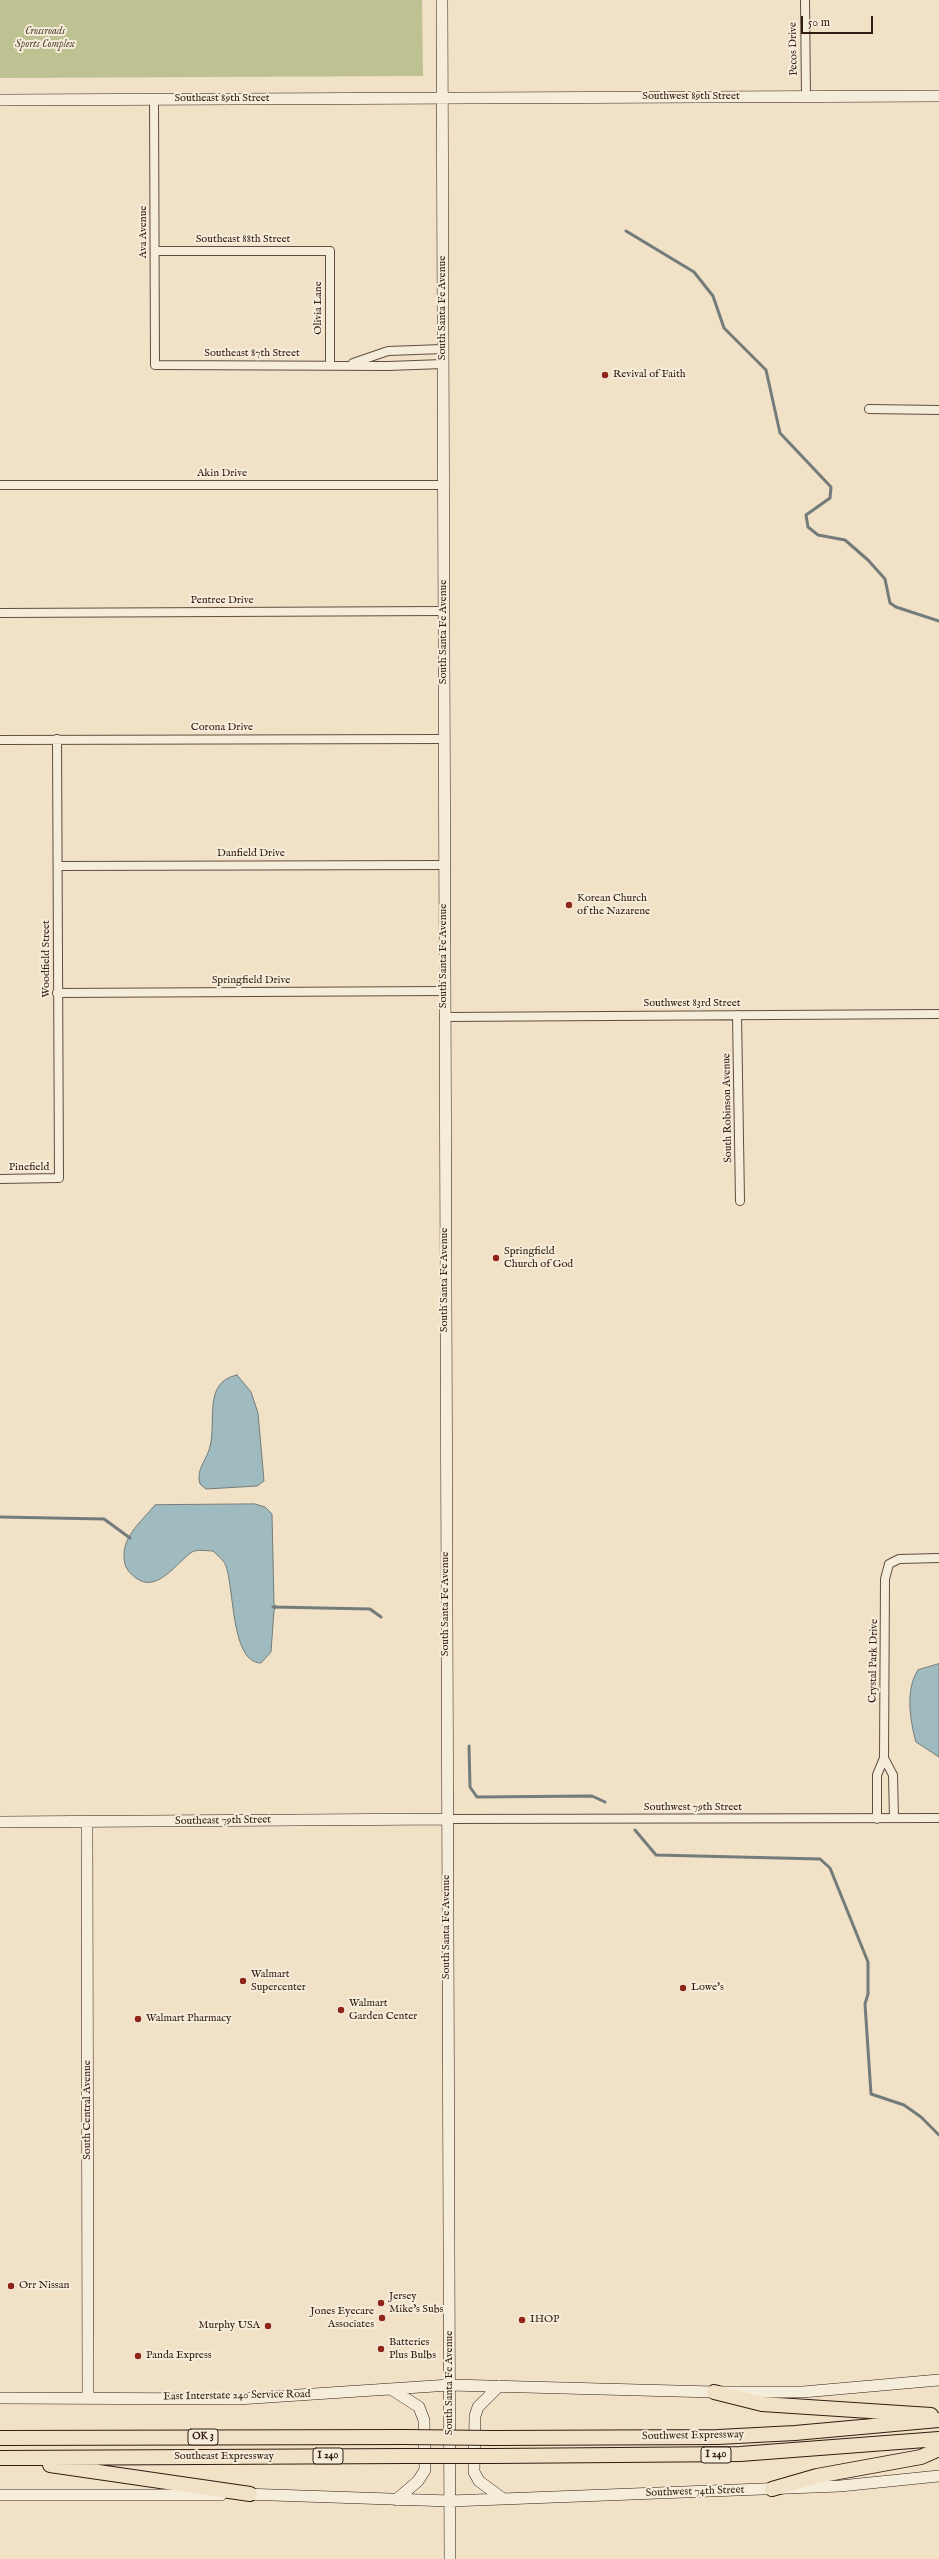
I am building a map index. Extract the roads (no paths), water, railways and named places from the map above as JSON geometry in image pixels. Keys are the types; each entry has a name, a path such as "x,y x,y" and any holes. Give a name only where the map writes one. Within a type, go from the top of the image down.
{"highway":[{"path":"714,2392 762,2404 939,2415"},
{"name":"Southwest Expressway","path":"447,2438 718,2437 795,2433 939,2420"},
{"name":"Southeast Expressway","path":"0,2438 447,2438"},
{"name":"Southwest Expressway","path":"448,2456 740,2454 939,2439"},
{"path":"772,2489 817,2476 921,2457 939,2449"},
{"name":"Southeast Expressway","path":"0,2459 448,2456"},
{"path":"0,2459 27,2461 250,2494"}],"main road":[{"name":"South Santa Fe Avenue","path":"442,0 450,2559"},
{"name":"Southwest 89th Street","path":"443,98 939,96"},
{"name":"Southeast 89th Street","path":"0,100 443,98"},
{"name":"Southeast 79th Street","path":"0,1822 447,1819"},
{"name":"South Central Avenue","path":"86,1822 88,2398"},
{"path":"450,2385 714,2392 824,2391 939,2380"},
{"name":"East Interstate 240 Service Road","path":"0,2398 238,2398 450,2385"},
{"path":"499,2386 478,2407 475,2416 474,2472 479,2481 502,2498"},
{"path":"391,2389 419,2407 424,2420 425,2470 418,2481 396,2500"},
{"name":"Southwest 74th Street","path":"0,2495 250,2494 450,2501 840,2486 939,2476"}],"street":[{"name":"Pecos Drive","path":"805,0 806,97"},
{"name":"Ava Avenue","path":"154,100 155,365"},
{"name":"Southeast 88th Street","path":"155,251 330,250"},
{"name":"Olivia Lane","path":"330,250 330,365"},
{"name":"Southeast 87th Street","path":"349,365 388,350 443,349"},
{"name":"Southeast 87th Street","path":"155,365 388,366 443,364"},
{"path":"869,409 939,410"},
{"name":"Akin Drive","path":"0,486 444,485"},
{"name":"Pentree Drive","path":"0,613 444,611"},
{"name":"Corona Drive","path":"0,740 444,738"},
{"name":"Woodfield Street","path":"57,740 59,1178"},
{"name":"Danfield Drive","path":"58,866 444,865"},
{"name":"Springfield Drive","path":"58,993 445,992"},
{"name":"Southwest 83rd Street","path":"444,1017 939,1014"},
{"name":"South Robinson Avenue","path":"737,1015 740,1201"},
{"name":"Pinefield","path":"0,1179 59,1178"},
{"name":"Crystal Park Drive","path":"877,1819 877,1775 884,1758 885,1579 889,1564 899,1559 939,1558"},
{"name":"Crystal Park Drive","path":"884,1758 893,1775 894,1818"},
{"name":"Southwest 79th Street","path":"447,1819 939,1818"}],"water":[{"path":"237,1375 251,1392 258,1413 264,1481 257,1486 206,1489 200,1484 199,1474 209,1450 215,1395 219,1386 226,1379"},
{"path":"255,1504 265,1507 272,1514 274,1604 277,1607 274,1610 271,1652 261,1663 251,1659 243,1650 238,1636 227,1571 224,1562 213,1551 199,1550 192,1552 166,1575 152,1582 144,1582 131,1574 125,1564 124,1555 125,1547 132,1532 155,1505"},
{"path":"939,1664 939,1757 916,1742 912,1725 910,1696 911,1686 918,1670"}],"waterway":[{"path":"626,231 694,272 713,296 724,328 766,370 780,433 831,487 830,498 806,515 808,527 818,535 845,540 868,560 885,579 890,603 896,607 939,621"},
{"path":"0,1517 104,1519 130,1538"},
{"path":"273,1607 370,1609 381,1617"},
{"path":"469,1746 470,1787 477,1797 592,1796 605,1802"},
{"path":"635,1830 656,1855 820,1859 830,1868 868,1962 868,1994 865,2004 871,2094 904,2105 921,2117 939,2135"}],"place":[{"name":"Revival of Faith","path":"605,375"},
{"name":"Korean Church of the Nazarene","path":"569,905"},
{"name":"Springfield Church of God","path":"496,1258"},
{"name":"Walmart Supercenter","path":"243,1981"},
{"name":"Lowe's","path":"683,1988"},
{"name":"Walmart Garden Center","path":"341,2010"},
{"name":"Walmart Pharmacy","path":"138,2019"},
{"name":"Orr Nissan","path":"11,2286"},
{"name":"Jersey Mike's Subs","path":"381,2303"},
{"name":"Jones Eyecare Associates","path":"382,2318"},
{"name":"IHOP","path":"522,2320"},
{"name":"Murphy USA","path":"268,2326"},
{"name":"Batteries Plus Bulbs","path":"381,2349"},
{"name":"Panda Express","path":"138,2356"}],"park label":[{"name":"Crossroads Sports Complex","path":"45,38"}]}
